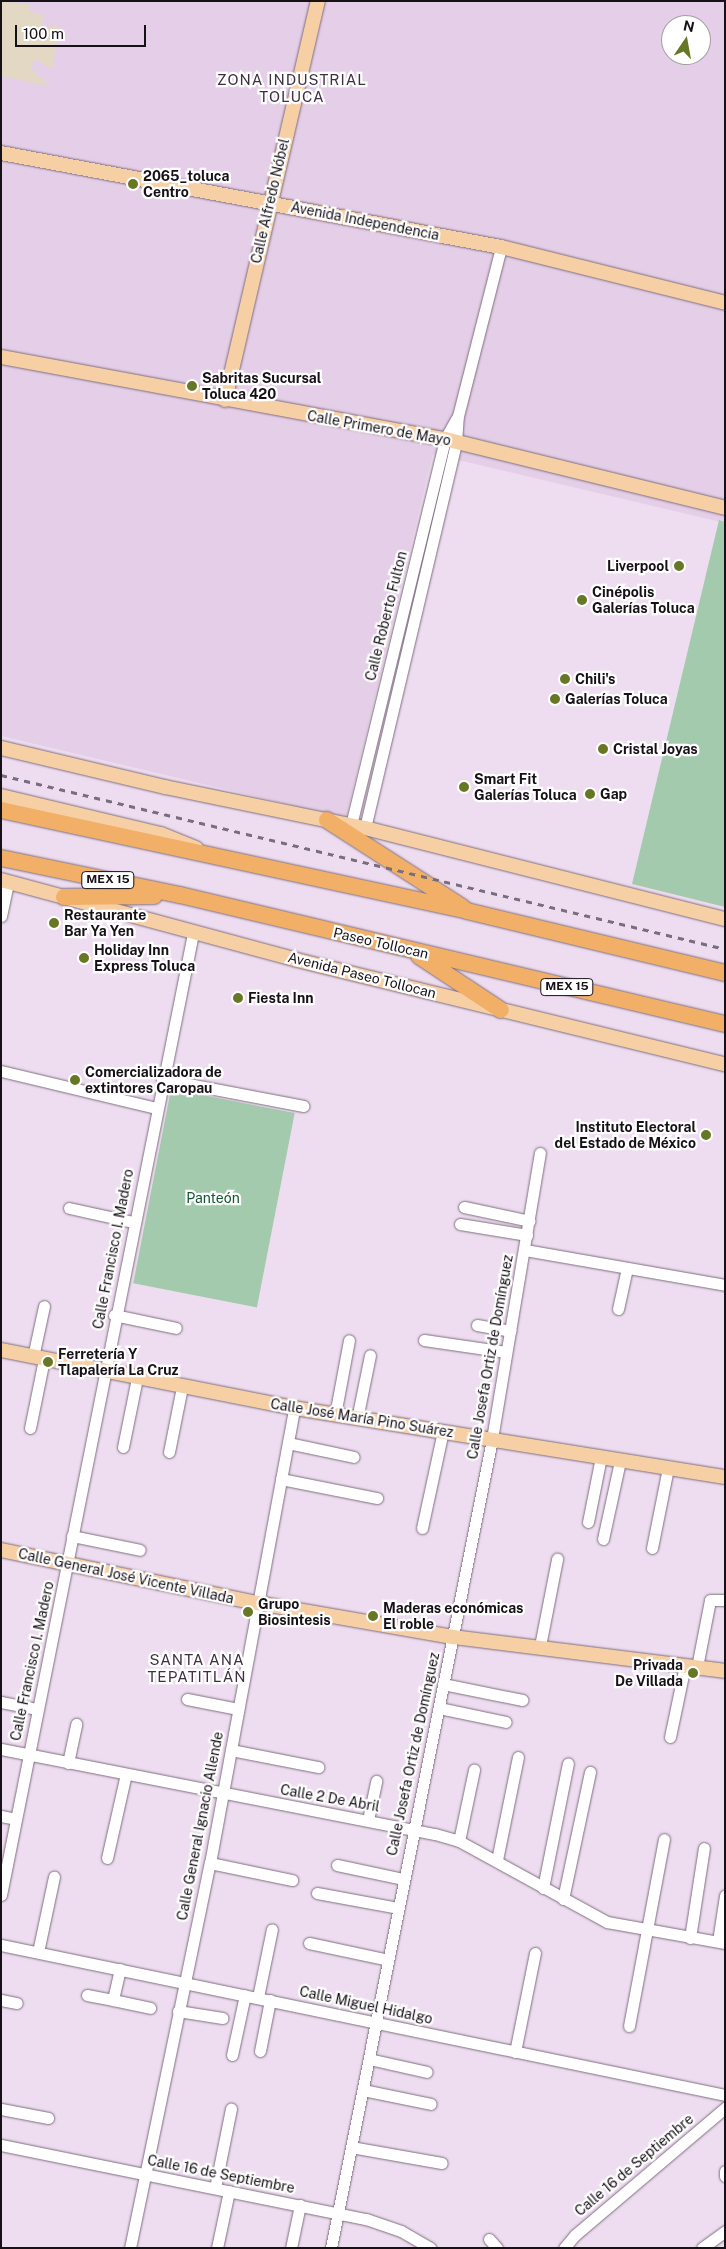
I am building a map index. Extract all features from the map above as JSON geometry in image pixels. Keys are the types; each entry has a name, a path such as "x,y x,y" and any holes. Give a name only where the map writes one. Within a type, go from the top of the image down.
{"highway":[{"path":"1,810 467,911 725,973"},
{"path":"327,820 467,911"},
{"path":"1,858 37,865"},
{"name":"Paseo Tollocan","path":"37,865 180,895 725,1024"},
{"path":"64,897 180,895"},
{"path":"408,950 501,1010"}],"main road":[{"name":"Calle Alfredo Nóbel","path":"225,400 318,1"},
{"name":"Avenida Independencia","path":"1,153 270,202 501,247 725,303"},
{"name":"Calle Primero de Mayo","path":"1,357 451,441 725,508"},
{"path":"1,748 165,787 358,827 725,920"},
{"path":"1,796 161,834 208,854"},
{"name":"MEX 15","path":"1,849 37,865"},
{"name":"Avenida Paseo Tollocan","path":"5,881 193,933 725,1064"},
{"name":"Calle José María Pino Suárez","path":"1,1350 104,1372 294,1408 725,1477"},
{"name":"Calle General José Vicente Villada","path":"1,1550 258,1603 453,1637 540,1646 725,1671"}],"street":[{"name":"Calle Roberto Fulton","path":"358,827 451,441 501,247"},
{"path":"1,916 5,881"},
{"name":"Calle Francisco I. Madero","path":"1,1895 5,1856 16,1819 114,1315 193,933"},
{"path":"1,1071 156,1108"},
{"path":"162,1079 303,1106"},
{"name":"Calle Josefa Ortiz de Domínguez","path":"331,2248 492,1439 540,1153"},
{"path":"69,1208 133,1222"},
{"path":"464,1208 530,1221"},
{"path":"460,1224 527,1235"},
{"path":"525,1250 725,1285"},
{"path":"618,1309 627,1268"},
{"path":"30,1428 44,1306"},
{"path":"114,1315 176,1328"},
{"path":"477,1325 510,1331"},
{"path":"335,1415 349,1340"},
{"path":"424,1340 506,1352"},
{"path":"357,1419 370,1355"},
{"path":"123,1447 137,1378"},
{"path":"169,1452 182,1387"},
{"name":"Calle General Ignacio Allende","path":"130,2248 143,2174 210,1863 294,1408"},
{"path":"422,1528 443,1432"},
{"path":"288,1443 354,1457"},
{"path":"588,1522 601,1457"},
{"path":"603,1539 620,1461"},
{"path":"652,1548 668,1468"},
{"path":"281,1478 377,1498"},
{"path":"72,1536 140,1550"},
{"path":"540,1646 557,1559"},
{"path":"670,1737 710,1600 725,1600"},
{"path":"443,1684 522,1700"},
{"path":"187,1699 238,1709"},
{"path":"1,1702 37,1709"},
{"path":"439,1708 506,1722"},
{"path":"68,1763 76,1724"},
{"name":"Calle 2 De Abril","path":"1,1749 222,1794 413,1829 459,1841 497,1860 543,1888 607,1922 645,1931 721,1942"},
{"path":"231,1750 318,1767"},
{"path":"497,1860 518,1757"},
{"path":"543,1888 568,1763"},
{"path":"459,1841 474,1770"},
{"path":"563,1899 590,1772"},
{"path":"107,1858 126,1774"},
{"path":"368,1820 376,1781"},
{"path":"1,1816 16,1819"},
{"path":"629,2026 645,1931 664,1839"},
{"path":"690,1938 704,1848"},
{"path":"210,1863 292,1880"},
{"path":"337,1865 403,1879"},
{"path":"38,1952 54,1877"},
{"path":"317,1893 398,1908"},
{"path":"721,1942 725,1896"},
{"path":"260,2051 272,1929"},
{"path":"309,1943 388,1960"},
{"name":"Calle Miguel Hidalgo","path":"1,1945 184,1981 725,2095"},
{"path":"515,2052 536,1953"},
{"path":"113,2000 120,1969"},
{"path":"232,2055 245,1994"},
{"path":"87,1996 150,2008"},
{"path":"1,2000 17,2003"},
{"path":"178,2011 222,2018"},
{"path":"369,2059 427,2072"},
{"path":"363,2090 431,2104"},
{"path":"1,2108 48,2118"},
{"name":"Calle 16 de Septiembre","path":"567,2247 725,2108"},
{"path":"215,2188 231,2109"},
{"name":"Calle 16 de Septiembre","path":"1,2145 338,2213 401,2231 430,2248"},
{"path":"351,2147 442,2163"},
{"path":"725,2171 725,2176"},
{"path":"217,2248 229,2191"},
{"path":"291,2248 300,2205"},
{"path":"702,2248 725,2231"}],"shaded area":[{"path":"1,1 725,1 725,523 433,454 346,818 1,736"},
{"path":"1,1 31,5 29,12 44,15 41,27 60,26 52,69 34,59 31,69 50,86 1,76"}],"green space":[{"path":"719,520 725,522 725,907 632,884"},
{"name":"Panteón","path":"171,1089 295,1113 257,1307 133,1283"}],"railway":[{"path":"1,775 725,949"}],"place":[{"name":"2065_toluca Centro","path":"133,184"},
{"name":"Sabritas Sucursal Toluca 420","path":"192,386"},
{"name":"Liverpool","path":"679,566"},
{"name":"Cinépolis Galerías Toluca","path":"582,600"},
{"name":"Chili's","path":"565,679"},
{"name":"Galerías Toluca","path":"555,699"},
{"name":"Cristal Joyas","path":"603,749"},
{"name":"Smart Fit Galerías Toluca","path":"464,787"},
{"name":"Gap","path":"590,794"},
{"name":"Restaurante Bar Ya Yen","path":"54,923"},
{"name":"Holiday Inn Express Toluca","path":"84,958"},
{"name":"Fiesta Inn","path":"238,998"},
{"name":"Comercializadora de extintores Caropau","path":"75,1080"},
{"name":"Instituto Electoral del Estado de México","path":"706,1135"},
{"name":"Ferretería Y Tlapalería La Cruz","path":"48,1362"},
{"name":"Grupo Biosintesis","path":"248,1612"},
{"name":"Maderas económicas El roble","path":"373,1616"},
{"name":"Privada De Villada","path":"693,1673"}],"district":[{"name":"ZONA INDUSTRIAL TOLUCA","path":"292,88"},
{"name":"SANTA ANA TEPATITLÁN","path":"197,1668"}]}
